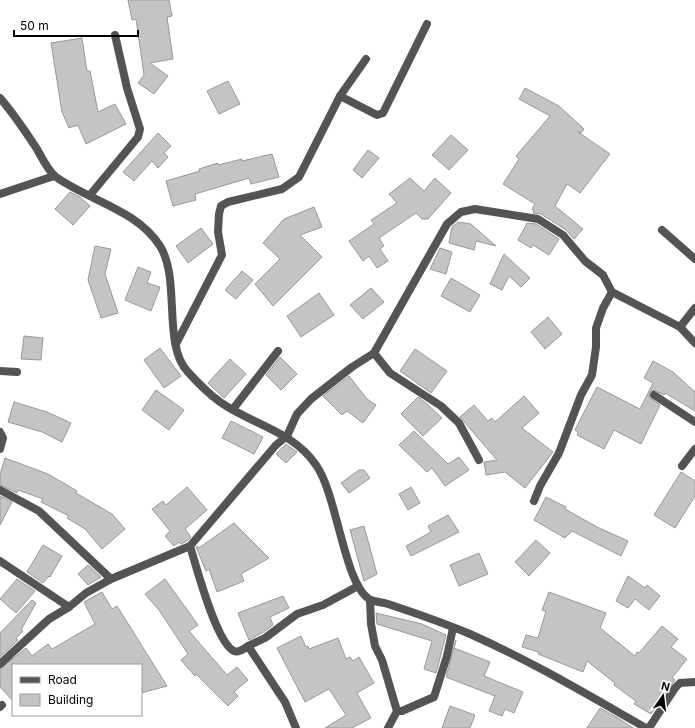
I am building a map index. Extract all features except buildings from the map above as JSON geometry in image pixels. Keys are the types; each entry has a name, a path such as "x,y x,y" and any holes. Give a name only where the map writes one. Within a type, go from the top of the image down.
{"street":[{"path":"340,96 378,115 382,113 427,24"},
{"path":"90,196 138,137 140,129 127,88 116,35"},
{"path":"176,344 222,255 218,232 218,214 221,206 228,202 282,189 299,177 340,96 366,59"},
{"path":"0,98 15,115 54,176 141,224 160,247 167,264 176,344 180,360 187,372 219,402 287,436 304,448 318,466 327,486 342,540 358,586 370,600 371,624 376,646 382,660 397,711 388,728"},
{"path":"0,194 54,176"},
{"path":"0,664 49,619 86,593 111,579 190,546 276,445 287,436 297,414 311,399 352,367 374,353 446,224 461,212 475,209 538,219 563,236 585,260 603,275 612,292 680,327 695,343"},
{"path":"662,230 695,259"},
{"path":"534,501 540,486 559,453 581,395 592,375 596,346 596,328 602,308 612,292"},
{"path":"680,327 695,308"},
{"path":"233,409 278,351"},
{"path":"374,353 390,373 441,406 459,423 478,460"},
{"path":"0,371 17,372"},
{"path":"654,395 695,422"},
{"path":"0,432 3,438 0,449"},
{"path":"682,466 695,449"},
{"path":"0,490 39,511 111,579"},
{"path":"190,546 216,626 233,651 238,651 265,638 297,614 324,604 358,586"},
{"path":"0,562 68,607"},
{"path":"370,600 386,603 453,628 546,671 647,728 680,683 695,682"},
{"path":"397,711 402,711 434,697 447,656 453,628"},
{"path":"248,646 285,702 296,728"}]}
